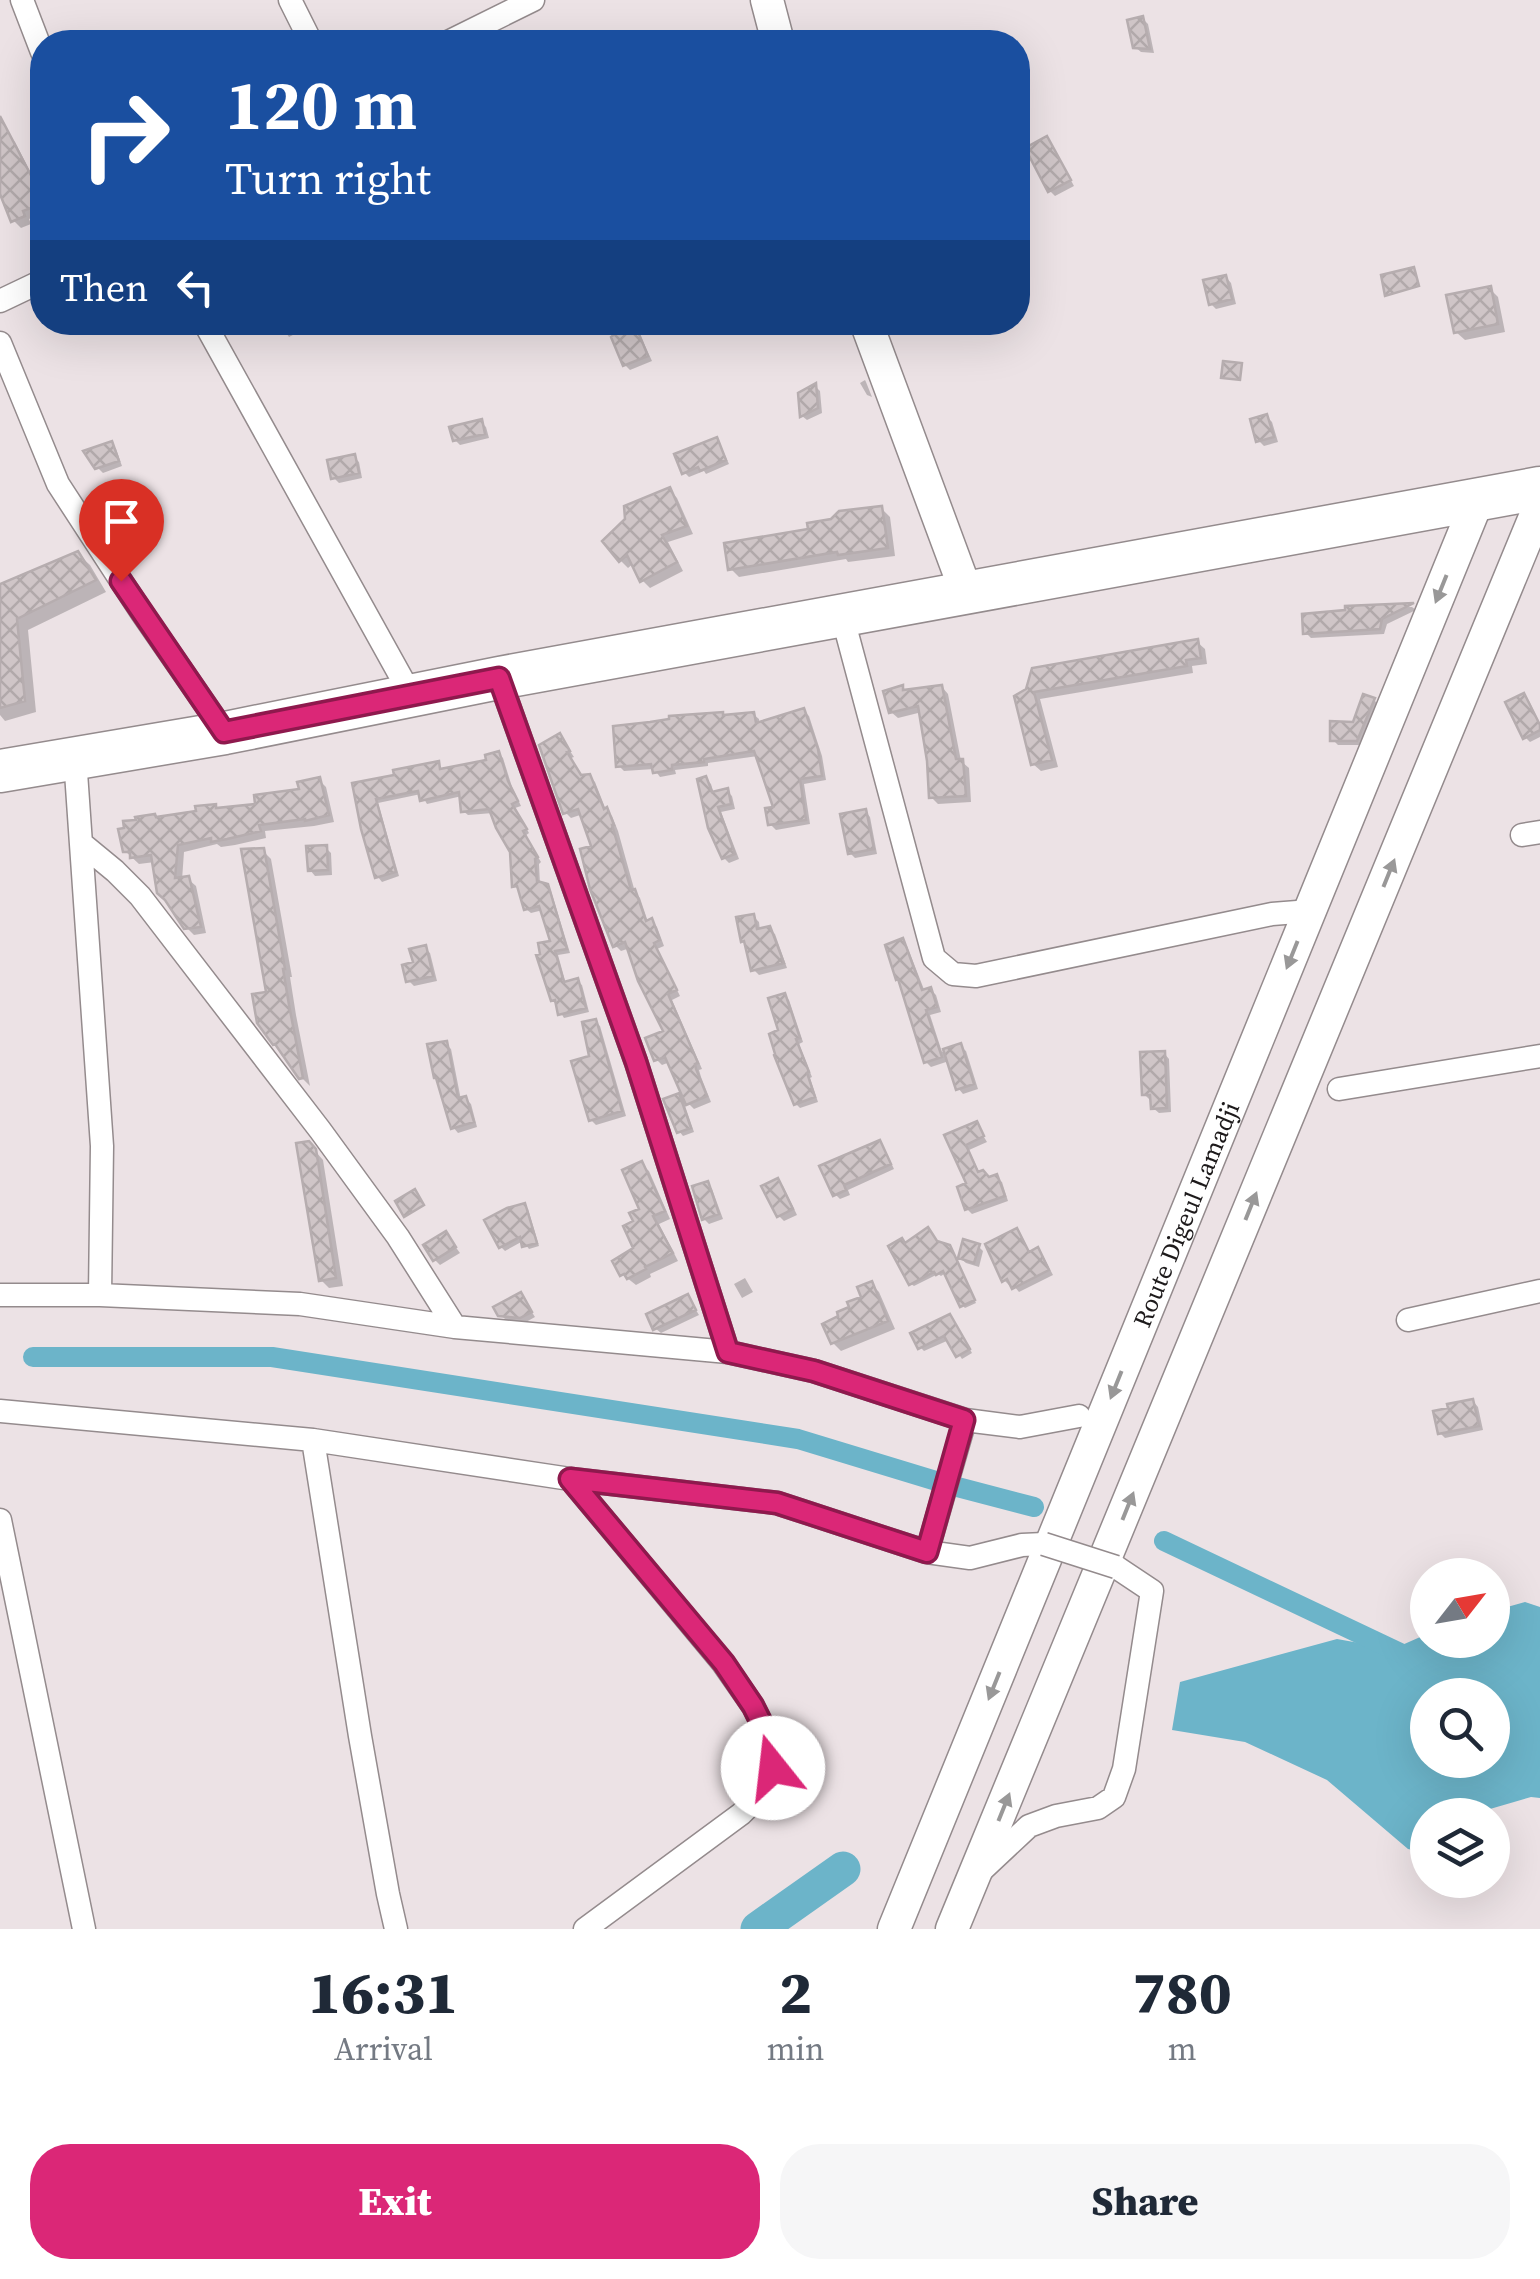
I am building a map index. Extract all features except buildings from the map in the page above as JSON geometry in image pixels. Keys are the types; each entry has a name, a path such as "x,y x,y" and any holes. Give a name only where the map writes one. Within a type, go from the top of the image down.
{"highway":[{"path":"0,771 1540,488"}],"main road":[{"path":"767,0 775,30"},
{"path":"871,335 967,594"},
{"name":"Route Digeul Lamadji","path":"894,1929 1478,499"},
{"path":"952,1929 1540,505"}],"street":[{"path":"22,0 34,30"},
{"path":"290,0 305,30"},
{"path":"472,30 533,0"},
{"path":"0,301 30,287"},
{"path":"211,335 412,696"},
{"path":"0,343 58,484 224,732"},
{"path":"842,615 934,958 954,974 976,976 1272,914 1310,911"},
{"path":"499,678 636,1062 728,1352"},
{"path":"74,758 102,1146 100,1295"},
{"path":"81,843 140,896 398,1237 454,1327"},
{"path":"1339,1089 1540,1056"},
{"path":"1408,1320 1540,1291"},
{"path":"0,1295 300,1304 454,1327 728,1352 814,1371 964,1420 1020,1427 1080,1416"},
{"path":"0,1411 313,1440 570,1479 777,1503 927,1552 970,1558 1022,1545 1044,1544 1116,1567 1152,1591 1124,1769 1114,1797 1098,1808 1029,1826 975,1876"},
{"path":"927,1552 964,1420"},
{"path":"313,1440 360,1736 396,1929"},
{"path":"570,1479 724,1663 771,1742 773,1768 764,1791 741,1814 585,1929"},
{"path":"0,1520 84,1929"}],"water":[{"path":"1525,1602 1540,1607 1540,1798 1510,1803 1510,1798 1410,1798 1410,1849 1327,1780 1245,1742 1172,1730 1180,1682 1337,1639 1393,1649 1410,1642 1410,1658 1510,1658 1510,1606"}],"waterway":[{"path":"33,1357 272,1357 798,1439 1034,1507"},
{"path":"1164,1541 1415,1660"},
{"path":"758,1929 843,1869"}],"route":[{"path":"121,581 224,732 499,678 636,1062 728,1352 814,1371 964,1420 927,1552 777,1503 570,1479 724,1663 771,1742 773,1768"}]}
